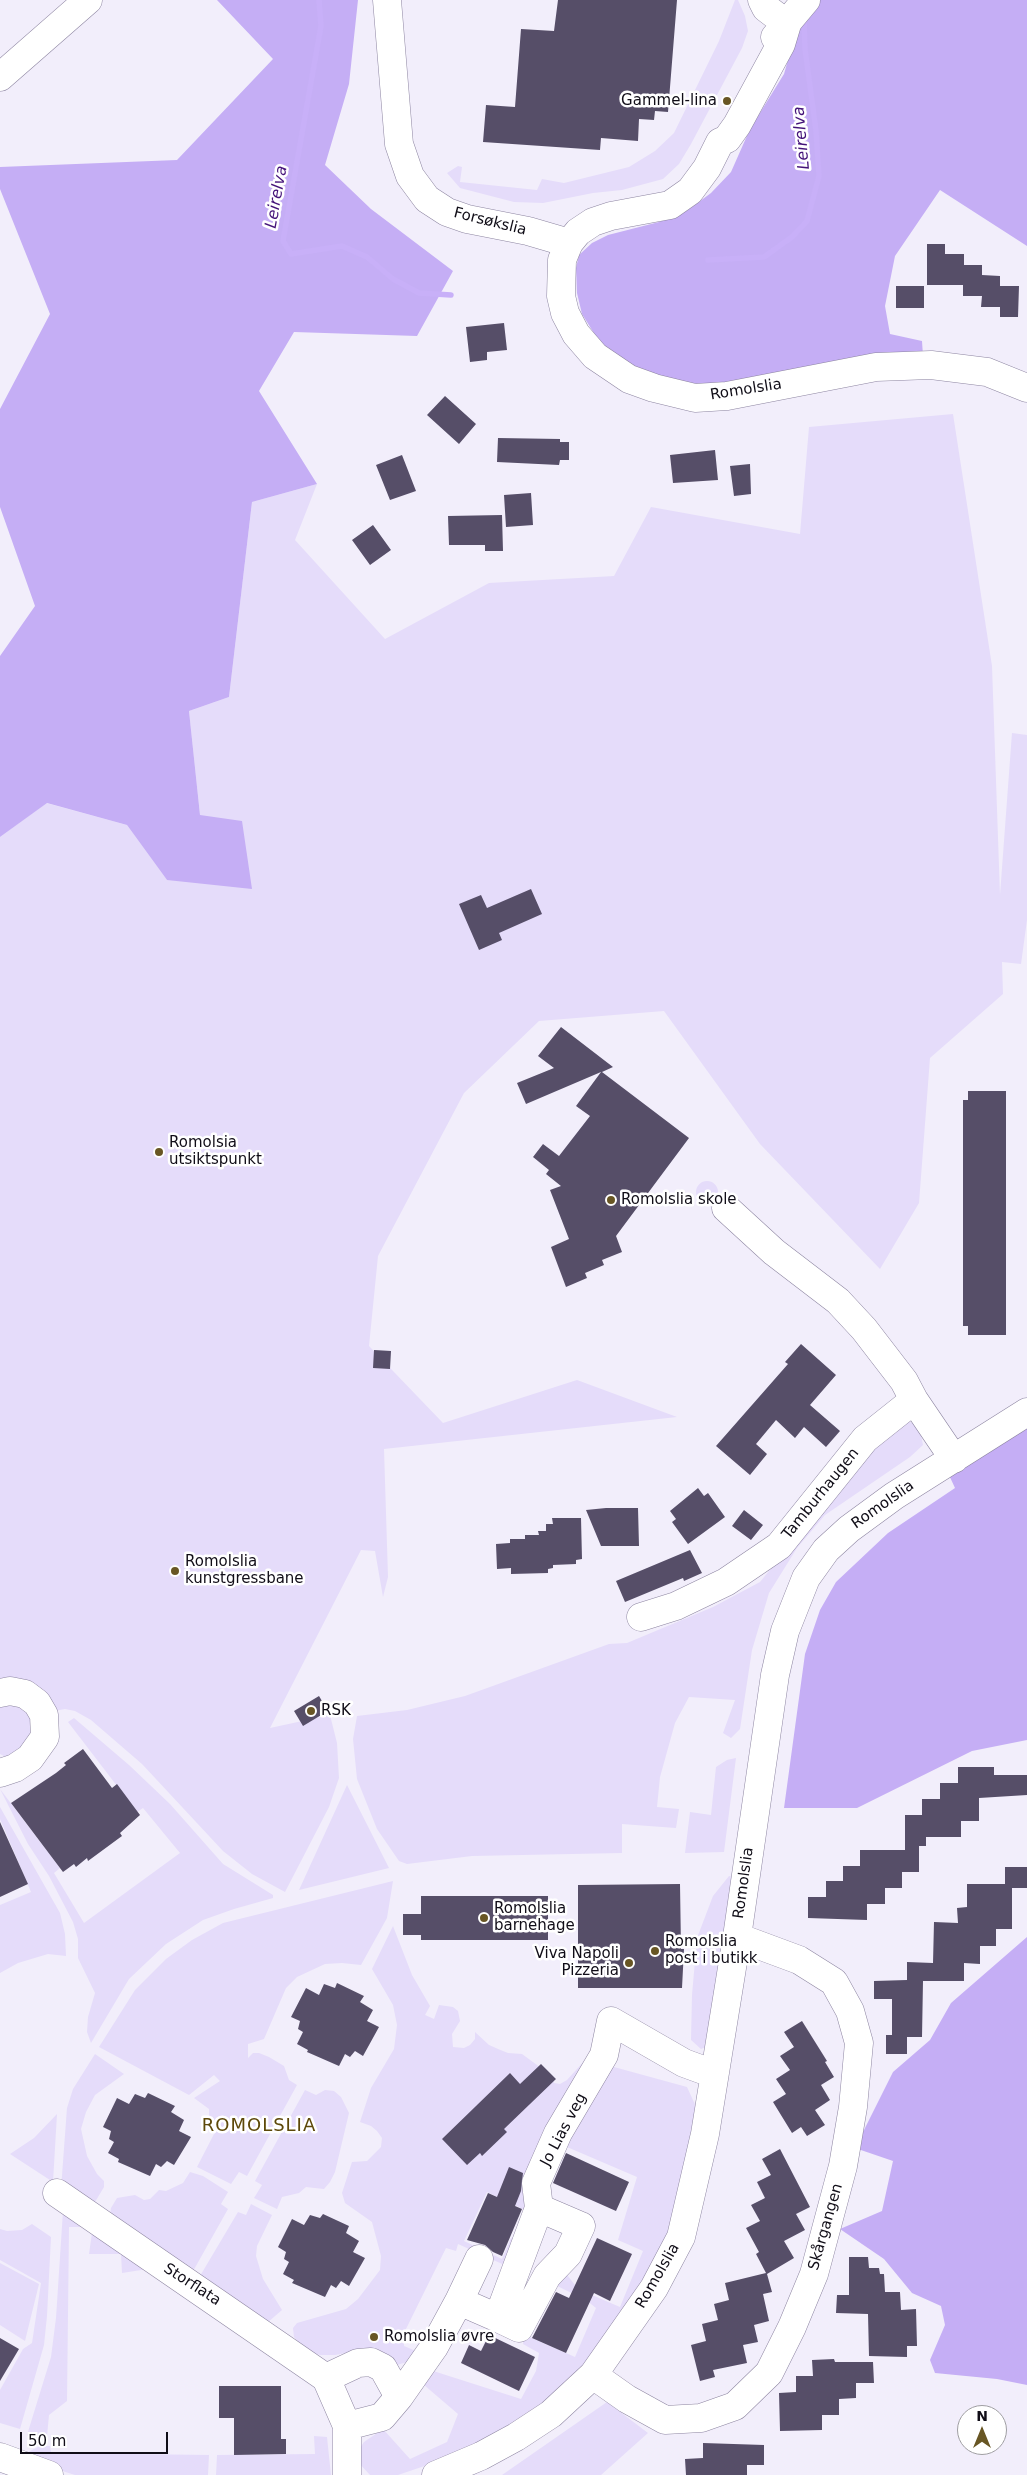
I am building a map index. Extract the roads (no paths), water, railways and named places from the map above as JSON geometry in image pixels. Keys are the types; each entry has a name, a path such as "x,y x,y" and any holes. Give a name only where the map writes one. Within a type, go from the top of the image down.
{"street":[{"path":"0,77 88,0"},
{"name":"Forsøkslia","path":"387,0 399,144 410,176 427,199 447,212 467,220 528,231 569,243"},
{"path":"762,0 766,8 796,12"},
{"path":"569,243 578,232 593,222 611,216 670,205 681,198 698,182 720,142 719,133 724,120 749,72 796,12"},
{"name":"Romolslia","path":"569,243 562,260 561,296 565,313 576,334 595,356 629,379 654,388 695,398 727,396 876,367 931,365 986,372 1027,388"},
{"path":"726,1208 774,1252 838,1301 864,1329 904,1381 914,1400 954,1459"},
{"name":"Tamburhaugen","path":"641,1617 676,1606 726,1582 779,1546 865,1439 914,1400"},
{"name":"Romolslia","path":"436,2475 481,2456 516,2437 550,2414 593,2375 654,2288 681,2238 704,2142 737,1937 775,1674 785,1631 806,1578 826,1550 849,1529 894,1496 1027,1412"},
{"path":"0,1693 10,1691 25,1694 37,1703 44,1714 45,1737 30,1758 15,1768 0,1773"},
{"name":"Skårgangen","path":"593,2375 627,2400 665,2420 700,2418 734,2406 769,2373 792,2327 814,2274 843,2166 853,2107 859,2043 850,2011 834,1982 799,1960 737,1937"},
{"name":"Jo Lias veg","path":"498,2318 539,2208 536,2183 558,2133 604,2054 611,2021 684,2063 714,2074"},
{"name":"Storflata","path":"57,2193 326,2378"},
{"path":"459,2301 519,2328 546,2276 568,2254 581,2226 539,2208"},
{"path":"347,2426 382,2418 395,2405 399,2396 434,2347 479,2259"},
{"path":"347,2475 347,2426 326,2378 358,2363 371,2362 383,2368 399,2396"},
{"path":"0,2457 49,2475"}],"waterway":[{"name":"Leirelva","path":"319,0 321,26 283,241 291,254 342,246 367,257 393,279 419,293 451,295"},
{"name":"Leirelva","path":"708,260 764,257 792,237 807,221 819,176 816,131 805,49 804,18"}],"place":[{"name":"Gammel-lina","path":"727,101"},
{"name":"Romolsia utsiktspunkt","path":"159,1152"},
{"name":"Romolslia skole","path":"611,1200"},
{"name":"Romolslia kunstgressbane","path":"175,1571"},
{"name":"RSK","path":"311,1711"},
{"name":"Romolslia barnehage","path":"484,1918"},
{"name":"Romolslia post i butikk","path":"655,1951"},
{"name":"Viva Napoli Pizzeria","path":"629,1963"},
{"name":"Romolslia øvre","path":"374,2337"}],"district":[{"name":"ROMOLSLIA","path":"259,2126"}]}
